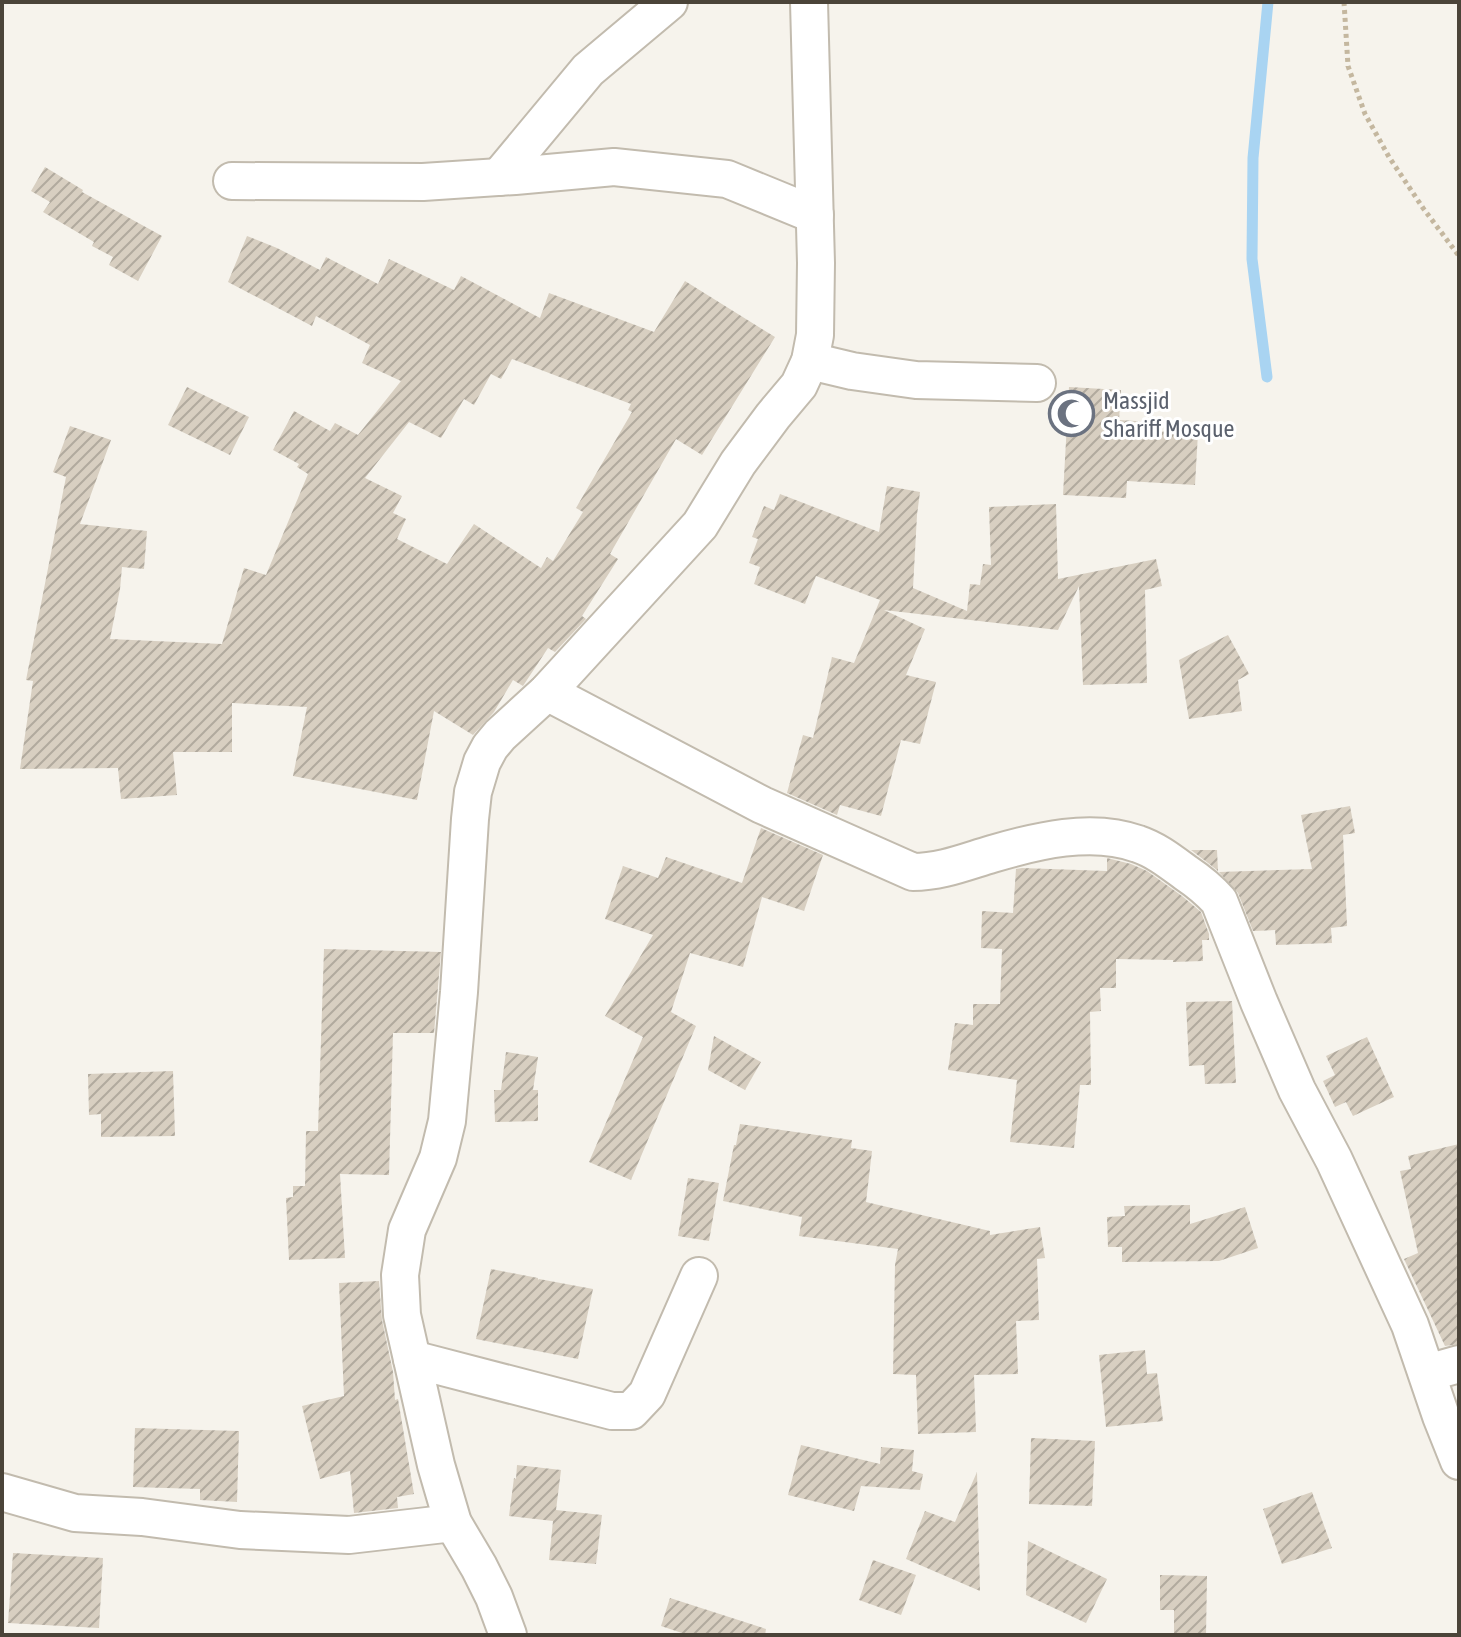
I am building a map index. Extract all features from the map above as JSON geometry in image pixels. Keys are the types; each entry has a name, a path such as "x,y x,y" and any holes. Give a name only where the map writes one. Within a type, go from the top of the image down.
{"street":[{"path":"499,177 588,70 669,2"},
{"path":"508,1635 489,1587 453,1523 420,1401 402,1315 400,1275 407,1230 438,1158 447,1121 473,792 482,762 500,735 547,692 700,525 738,463 799,385 810,361 815,335 815,215 809,2"},
{"path":"232,181 423,182 614,167 727,179 815,215"},
{"path":"810,361 852,371 916,380 1037,383"},
{"path":"547,692 762,805 913,872 946,869 1036,843 1105,837 1137,843 1162,855 1192,878 1219,901 1292,1077 1410,1325 1443,1369 1459,1461"},
{"path":"412,1359 612,1411 631,1411 647,1394 699,1276"},
{"path":"2,1492 75,1513 142,1517 240,1530 349,1535 453,1523"}],"path":[{"path":"1344,2 1348,66 1365,114 1389,157 1459,256"}],"building":[{"path":"45,167 82,192 162,236 138,281 109,265 113,257 92,246 94,242 43,212 50,202 31,191"},
{"path":"247,236 320,270 326,257 378,284 389,259 454,290 461,276 540,318 549,293 654,332 685,281 775,337 702,455 676,439 610,554 618,559 582,616 586,619 555,652 548,648 523,686 513,680 494,712 473,735 434,711 417,800 293,776 307,707 232,703 232,752 173,752 177,795 121,799 118,768 20,769 33,681 26,680 66,477 53,472 70,426 111,440 80,524 147,531 144,569 122,567 110,639 222,644 244,568 266,575 308,474 297,467 299,464 273,450 294,411 330,431 335,423 358,435 401,381 362,363 370,345 316,316 312,326 228,282","holes":["512,359 631,404 628,410 632,412 576,508 583,512 553,561 547,557 541,568 474,524 447,564 397,539 406,519 393,513 402,496 365,478 409,422 441,438 464,399 474,405 491,374 501,379"]},
{"path":"187,387 249,417 230,455 168,425"},
{"name":"Massjid Shariff Mosque","path":"1069,387 1121,390 1119,420 1153,422 1152,431 1198,433 1195,485 1127,481 1126,498 1063,495"},
{"path":"887,486 920,492 913,588 967,611 970,584 980,585 983,564 991,565 989,507 1056,504 1058,579 1156,559 1162,586 1145,590 1147,683 1083,685 1079,586 1058,630 884,610 925,629 906,675 936,682 920,744 901,740 881,816 840,805 837,815 787,793 803,735 813,738 832,657 854,663 880,600 816,576 805,604 754,584 760,567 749,563 758,539 752,537 764,506 774,510 780,494 879,532"},
{"path":"1228,635 1249,674 1238,680 1242,711 1189,719 1179,660"},
{"path":"1350,806 1355,833 1343,835 1347,926 1331,928 1332,943 1276,945 1275,930 1253,931 1238,893 1219,872 1312,869 1301,815"},
{"path":"761,828 823,855 804,911 762,897 743,967 690,953 671,1012 696,1026 631,1180 589,1162 643,1037 605,1016 653,935 605,919 623,866 658,878 666,857 742,883"},
{"path":"1191,850 1217,850 1218,871 1208,863"},
{"path":"1107,858 1147,871 1201,912 1209,934 1209,940 1202,940 1203,961 1116,959 1116,988 1100,988 1101,1011 1090,1012 1091,1085 1080,1085 1074,1148 1010,1142 1017,1080 948,1070 955,1023 973,1025 973,1004 1000,1004 1002,949 981,948 982,911 1013,913 1016,869 1107,871"},
{"path":"324,949 441,952 434,1033 393,1033 389,1175 340,1174 345,1258 289,1260 286,1198 293,1197 293,1186 305,1186 306,1131 318,1131"},
{"path":"1232,1001 1236,1083 1205,1084 1204,1065 1189,1066 1186,1002"},
{"path":"714,1036 761,1062 745,1090 708,1070"},
{"path":"1367,1037 1394,1097 1353,1116 1346,1102 1335,1107 1323,1081 1335,1075 1326,1056"},
{"path":"506,1052 538,1057 533,1090 538,1090 538,1121 495,1122 494,1090 501,1090"},
{"path":"173,1071 175,1136 101,1137 101,1114 89,1115 88,1074"},
{"path":"740,1124 852,1140 851,1148 872,1151 866,1202 990,1231 990,1235 1040,1227 1045,1258 1037,1259 1039,1320 1016,1321 1018,1374 974,1375 976,1432 918,1434 916,1375 893,1374 898,1249 799,1236 802,1217 723,1201"},
{"path":"1459,1144 1459,1344 1445,1346 1404,1259 1418,1253 1400,1171 1411,1169 1408,1156"},
{"path":"688,1178 719,1183 709,1241 678,1236"},
{"path":"1190,1205 1190,1224 1245,1207 1258,1248 1219,1261 1122,1262 1122,1247 1108,1247 1107,1217 1125,1216 1124,1206"},
{"path":"491,1269 593,1289 578,1359 476,1339"},
{"path":"379,1281 395,1400 398,1399 414,1494 397,1497 398,1508 354,1513 350,1471 320,1479 302,1406 344,1396 339,1283"},
{"path":"1145,1350 1147,1374 1157,1373 1163,1421 1106,1427 1099,1355"},
{"path":"135,1428 239,1431 237,1502 200,1500 200,1489 133,1487"},
{"path":"1031,1438 1095,1441 1092,1506 1029,1504"},
{"path":"801,1445 880,1464 881,1447 914,1450 912,1471 923,1474 920,1490 861,1486 854,1511 788,1495"},
{"path":"517,1465 561,1470 556,1510 602,1515 596,1564 549,1560 553,1521 509,1516"},
{"path":"977,1472 980,1591 906,1559 925,1511 955,1522"},
{"path":"1312,1492 1332,1548 1282,1564 1263,1509"},
{"path":"1028,1541 1107,1579 1086,1623 1026,1595"},
{"path":"13,1553 103,1558 99,1628 8,1623"},
{"path":"873,1560 916,1575 901,1615 859,1600"},
{"path":"1160,1575 1207,1576 1206,1635 1174,1635 1174,1610 1160,1610"},
{"path":"670,1598 766,1629 765,1635 688,1635 661,1626"}],"waterway":[{"path":"1267,377 1252,259 1253,158 1268,2"}],"place":[{"name":"Massjid Shariff Mosque","path":"1072,414"}]}
